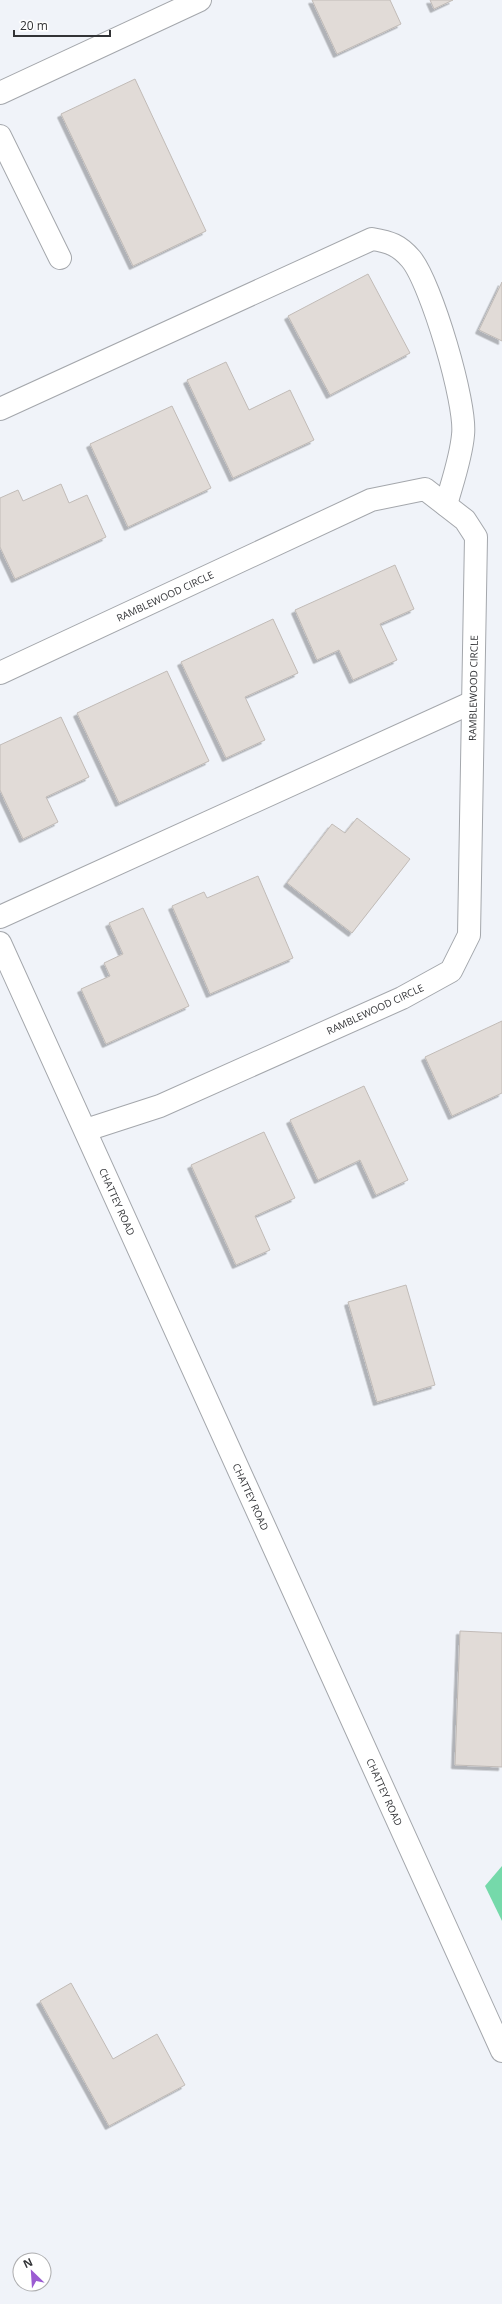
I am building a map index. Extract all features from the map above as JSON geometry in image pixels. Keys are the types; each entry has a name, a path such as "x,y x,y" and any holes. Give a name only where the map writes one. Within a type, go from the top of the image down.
{"street":[{"path":"0,93 200,0"},
{"path":"0,136 60,258"},
{"path":"0,409 372,239 392,242 412,260 432,300 459,388 464,434 446,505"},
{"name":"RAMBLEWOOD CIRCLE","path":"0,673 371,500 425,489 464,520 476,537 469,935 451,971 402,998 160,1106 86,1130"},
{"path":"0,917 473,702"},
{"name":"CHATTEY ROAD","path":"0,943 502,2050"}],"green space":[{"path":"502,1866 502,1921 485,1886"}],"building":[{"path":"312,0 390,0 401,24 337,54"},
{"path":"430,0 453,0 434,9"},
{"path":"135,79 206,231 133,266 61,114"},
{"path":"368,274 410,353 330,395 288,316"},
{"path":"502,282 502,341 479,330"},
{"path":"226,362 249,410 290,390 314,440 233,478 187,380"},
{"path":"172,406 211,488 128,527 90,444"},
{"path":"61,484 69,503 87,495 106,537 15,579 0,547 0,498 18,490 23,501"},
{"path":"395,565 414,609 380,624 397,660 353,680 339,650 317,660 295,610"},
{"path":"273,619 298,673 245,697 265,740 226,758 181,662"},
{"path":"167,671 209,761 119,803 77,713"},
{"path":"61,717 89,777 46,797 58,822 23,839 0,790 0,745"},
{"path":"357,818 410,859 352,933 287,883 332,824 345,833"},
{"path":"258,876 293,958 210,994 172,906 204,892 207,898"},
{"path":"143,908 189,1006 106,1044 81,989 110,976 104,963 123,954 109,923"},
{"path":"502,1021 502,1093 452,1116 425,1057"},
{"path":"364,1086 408,1180 376,1195 360,1160 318,1180 290,1120"},
{"path":"264,1132 295,1198 255,1216 270,1250 236,1265 191,1165"},
{"path":"406,1285 435,1385 377,1402 348,1302"},
{"path":"460,1631 502,1633 502,1767 455,1765"},
{"path":"71,1983 113,2059 157,2034 185,2085 109,2126 40,2001"}]}
